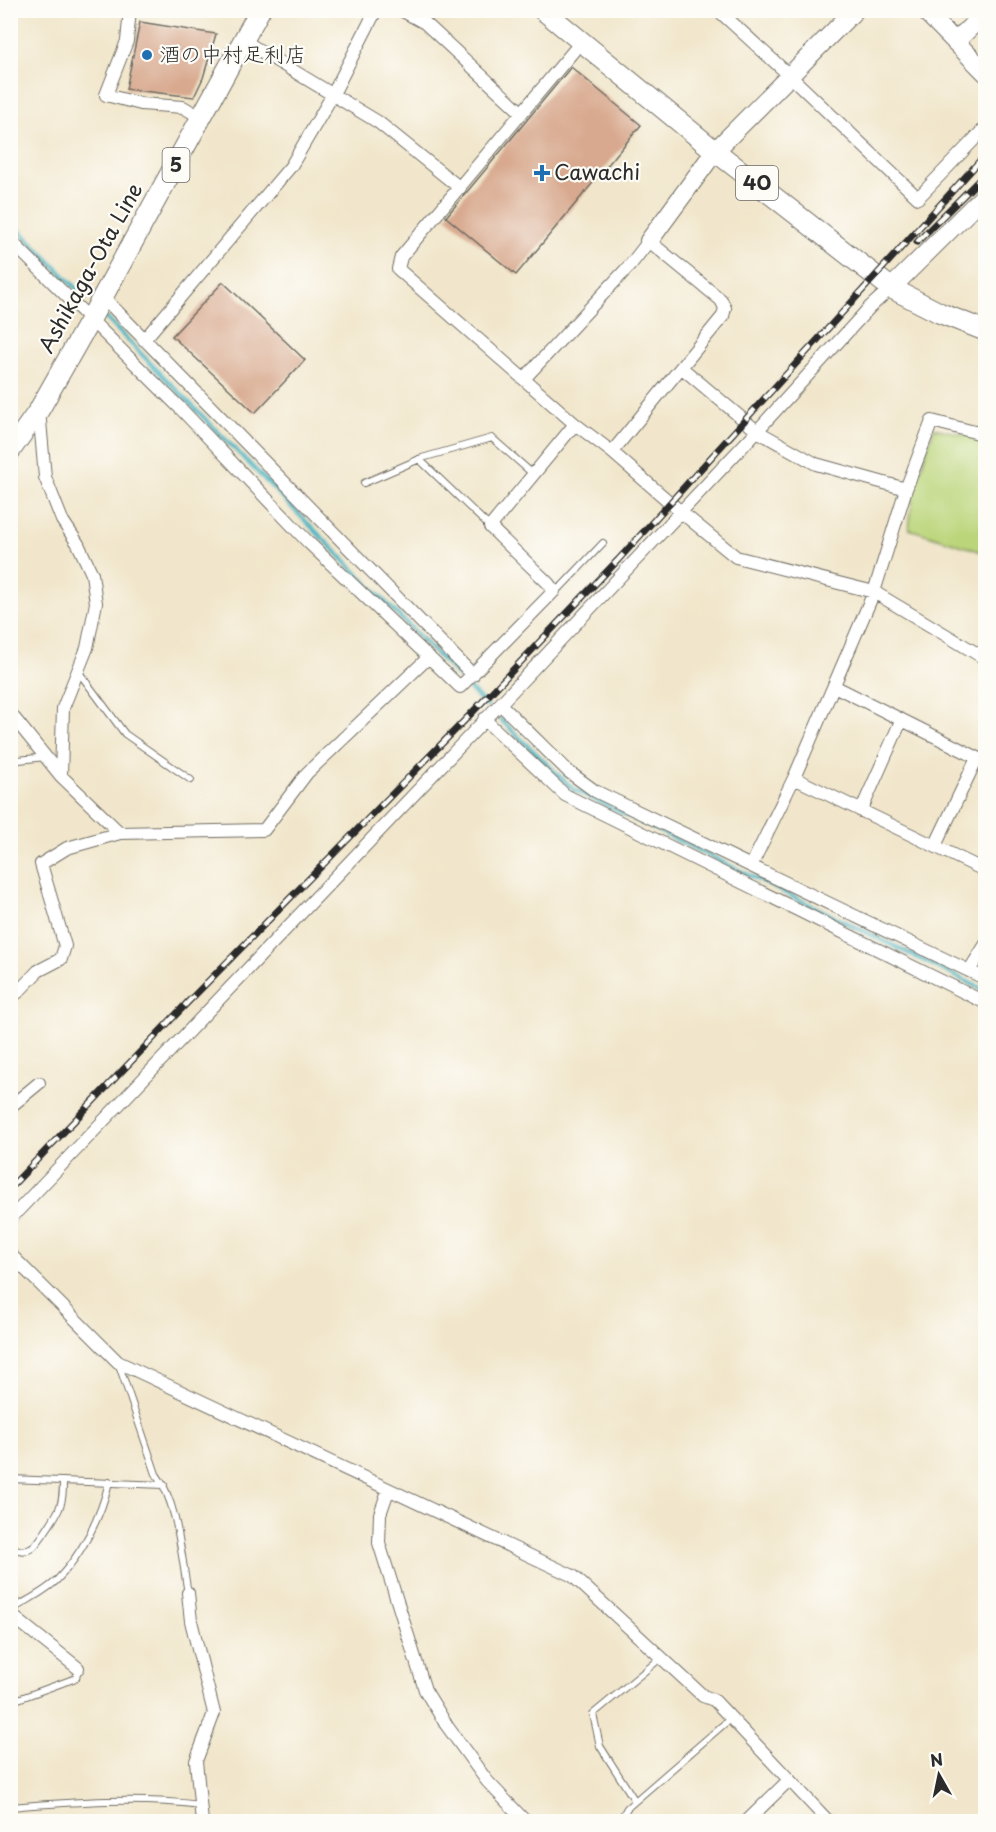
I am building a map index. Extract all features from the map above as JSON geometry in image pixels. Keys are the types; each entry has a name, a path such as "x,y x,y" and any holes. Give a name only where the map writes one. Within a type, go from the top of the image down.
{"main road":[{"name":"Ashikaga-Ota Line","path":"10,451 39,410 260,10"},
{"name":"40","path":"543,10 715,151 891,288 940,313 986,331"}],"street":[{"path":"130,10 127,41 106,95 141,104 183,107 202,118"},
{"path":"144,340 291,166 332,96 376,10"},
{"path":"401,10 425,23 521,112"},
{"path":"718,10 918,198 986,127"},
{"path":"524,379 631,264 715,151 855,10"},
{"path":"924,10 986,73"},
{"path":"955,42 985,14"},
{"path":"244,41 378,122 460,188"},
{"path":"581,42 401,257 398,269 575,424 612,452 736,557 874,592 986,659"},
{"path":"10,1219 500,704 757,431 870,307 986,194"},
{"path":"10,240 181,409 308,542 460,687 554,591 490,527 575,424"},
{"path":"612,452 682,369 723,316 725,308 721,300 650,241"},
{"path":"103,297 473,675"},
{"path":"682,369 757,431 816,464 906,489"},
{"path":"39,410 45,477 62,520 78,544 92,574 96,603 87,648 63,708 61,776"},
{"path":"751,866 794,778 874,592 906,489 932,421 986,435"},
{"path":"10,997 17,993 38,971 61,960 65,946 42,864 67,848 120,833 264,830 307,773 429,657"},
{"path":"834,686 981,760 935,846"},
{"path":"500,704 569,772 595,791 986,979"},
{"path":"10,713 61,776 120,833"},
{"path":"484,719 565,795 986,1003"},
{"path":"861,811 901,720"},
{"path":"794,778 986,871"},
{"path":"969,971 986,944"},
{"path":"10,1107 39,1083"},
{"path":"10,1254 118,1362 388,1491 573,1576 703,1696 714,1700 829,1821"},
{"path":"388,1491 380,1514 379,1543 425,1690 447,1726 487,1780 526,1821"},
{"path":"188,1593 191,1621 214,1713 196,1761 202,1821"},
{"path":"10,1612 78,1668"},
{"path":"746,1821 789,1780"}],"lane":[{"path":"364,483 419,459 492,438 533,474"},
{"path":"419,459 490,527"},
{"path":"554,591 562,586 603,543"},
{"path":"78,670 125,734 191,780"},
{"path":"10,761 46,757"},
{"path":"118,1362 156,1474 164,1485 172,1510 188,1593"},
{"path":"10,1479 164,1485"},
{"path":"10,1545 22,1551 33,1548 59,1511 63,1498 63,1481"},
{"path":"10,1612 56,1581 83,1546 104,1502 109,1482"},
{"path":"635,1801 600,1746 593,1714 662,1657"},
{"path":"10,1702 76,1678 78,1668"},
{"path":"619,1821 627,1808 731,1718"},
{"path":"10,1807 97,1801 167,1801 200,1805"}],"green space":[{"path":"934,428 985,439 985,553 909,529 913,494"}],"building":[{"path":"140,22 216,34 203,78 194,97 126,89"},
{"path":"571,67 641,125 516,275 446,217"},
{"path":"223,282 305,360 255,413 172,336"}],"waterway":[{"path":"10,221 86,298"},
{"path":"104,316 459,677"},
{"path":"470,689 487,706"},
{"path":"500,719 573,789 986,991"}],"railway":[{"path":"10,1188 618,560 986,154"},
{"path":"917,242 986,173"}],"place":[{"name":"酒の中村足利店","path":"147,55"},
{"name":"Cawachi","path":"542,173"}]}
